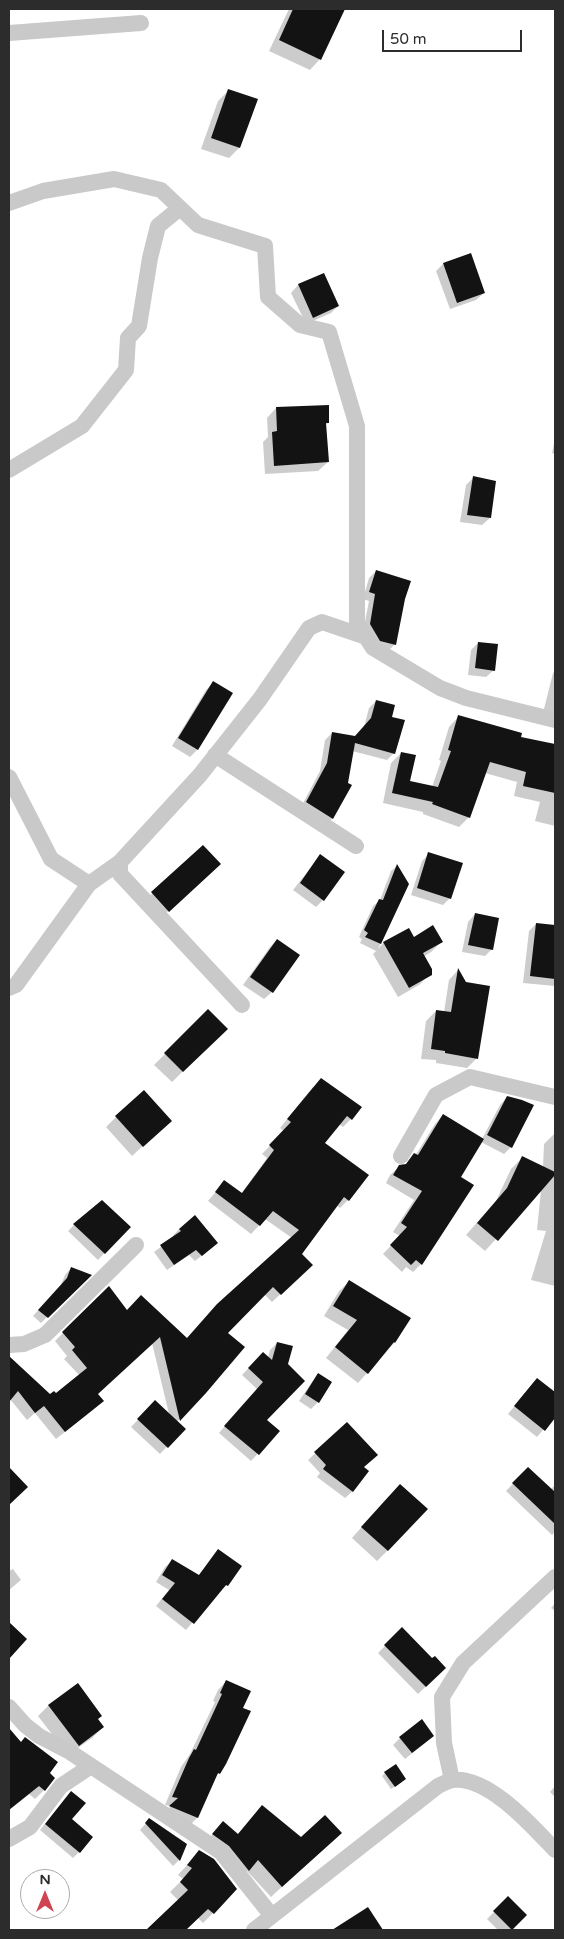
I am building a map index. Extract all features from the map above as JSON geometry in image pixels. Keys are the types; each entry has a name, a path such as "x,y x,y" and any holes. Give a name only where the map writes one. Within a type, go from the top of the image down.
{"street":[{"path":"9,33 141,23"},
{"path":"9,203 43,191 114,180 161,190 198,225 265,246 268,297 300,325 329,332 358,426 358,623 373,648 440,688 466,698 555,720"},
{"path":"9,470 82,426 126,370 128,338 139,326 150,258 158,226 180,208"},
{"path":"9,988 16,985 89,884 120,862 200,775 260,699 309,628 322,622 366,636"},
{"path":"215,755 356,846"},
{"path":"9,777 51,859 89,884"},
{"path":"120,862 120,874 242,1005"},
{"path":"401,1156 436,1094 470,1078 555,1097"},
{"path":"9,1345 24,1344 45,1335 136,1245"},
{"path":"452,1780 444,1743 442,1697 463,1663 555,1577"},
{"path":"9,1708 25,1725 39,1736 70,1752 221,1852 272,1916"},
{"path":"9,1839 30,1827 61,1786 91,1766"},
{"path":"254,1930 438,1786 452,1780 472,1782 508,1803 555,1850"}],"building":[{"path":"293,9 345,9 321,60 279,40"},
{"path":"228,89 258,99 240,148 211,138"},
{"path":"471,253 485,293 457,303 443,263"},
{"path":"324,273 339,306 313,318 298,284"},
{"path":"329,405 329,423 326,423 329,462 274,466 272,432 277,431 276,407"},
{"path":"473,476 496,481 491,518 467,515"},
{"path":"376,570 411,581 405,599 396,645 380,641 370,624 375,594 369,592"},
{"path":"478,642 498,644 495,671 475,668"},
{"path":"213,681 233,693 198,750 178,738"},
{"path":"376,700 395,705 392,717 405,720 395,754 355,743 348,783 352,785 333,819 306,802 327,763 332,732 355,736 371,718"},
{"path":"458,715 522,733 521,737 555,744 555,793 523,786 526,772 490,762 470,818 432,804 433,802 392,793 401,752 416,755 410,781 438,787 451,751 448,750"},
{"path":"203,845 221,864 169,912 151,892"},
{"path":"428,852 463,863 451,899 417,888"},
{"path":"320,854 345,872 324,901 300,883"},
{"path":"397,864 409,884 381,944 365,937 368,933 364,930 379,899 383,900"},
{"path":"475,913 499,918 493,950 468,945"},
{"path":"536,923 555,925 555,979 530,976"},
{"path":"433,925 443,942 423,953 432,969 432,975 409,988 383,942 409,928 414,937"},
{"path":"277,939 300,955 273,993 250,977"},
{"path":"458,968 466,982 490,986 478,1059 431,1049 436,1010 451,1012"},
{"path":"208,1009 228,1029 183,1072 164,1053"},
{"path":"321,1078 362,1107 352,1120 347,1116 325,1143 369,1175 349,1201 344,1197 302,1254 313,1265 281,1295 273,1287 228,1333 245,1347 180,1421 160,1337 98,1394 104,1401 65,1432 44,1406 35,1413 18,1391 9,1402 9,1356 50,1394 54,1391 56,1393 87,1368 72,1350 75,1347 62,1332 109,1286 127,1310 141,1295 187,1338 217,1304 299,1230 273,1211 260,1226 215,1192 224,1180 242,1193 274,1150 269,1145 291,1122 287,1119"},
{"path":"144,1090 172,1121 143,1147 115,1116"},
{"path":"507,1096 534,1105 512,1148 487,1135"},
{"path":"443,1114 484,1139 461,1177 474,1185 422,1265 416,1260 411,1265 390,1245 407,1227 401,1223 422,1191 393,1175 399,1165 406,1164 414,1153 418,1155"},
{"path":"522,1156 555,1172 555,1175 498,1241 477,1223 507,1188"},
{"path":"102,1200 131,1227 105,1254 73,1224"},
{"path":"195,1215 218,1243 202,1256 196,1250 174,1265 160,1245 181,1231 179,1229"},
{"path":"71,1267 92,1275 48,1318 38,1310 67,1278"},
{"path":"349,1280 411,1318 395,1343 368,1374 335,1347 357,1320 333,1306"},
{"path":"277,1342 293,1346 288,1364 305,1381 267,1420 280,1431 259,1455 224,1426 263,1382 248,1368 263,1352 272,1360"},
{"path":"318,1373 332,1382 319,1403 305,1394"},
{"path":"537,1378 555,1392 555,1418 545,1431 514,1406"},
{"path":"155,1400 186,1429 168,1448 137,1419"},
{"path":"347,1422 378,1455 364,1467 369,1471 353,1492 323,1469 326,1465 314,1452"},
{"path":"9,1467 28,1487 9,1505"},
{"path":"528,1467 555,1492 555,1524 512,1483"},
{"path":"400,1484 428,1509 388,1551 361,1527"},
{"path":"218,1549 242,1566 228,1586 226,1585 194,1624 162,1599 175,1583 162,1575 172,1559 199,1575"},
{"path":"9,1622 27,1639 9,1659"},
{"path":"402,1627 432,1658 435,1656 446,1668 426,1687 384,1645"},
{"path":"226,1680 251,1691 243,1708 251,1711 226,1764 220,1774 218,1773 198,1818 169,1806 178,1798 172,1797 189,1758 194,1749 196,1750 222,1694 220,1693"},
{"path":"78,1683 102,1716 98,1719 104,1727 79,1746 48,1705"},
{"path":"422,1719 434,1736 412,1753 399,1737"},
{"path":"9,1728 21,1742 25,1737 58,1762 50,1773 55,1778 45,1791 39,1786 9,1810"},
{"path":"396,1764 406,1779 395,1787 384,1772"},
{"path":"71,1791 86,1803 72,1819 93,1837 80,1853 45,1824"},
{"path":"262,1805 301,1837 325,1815 342,1833 282,1887 258,1860 249,1871 229,1846 212,1834 223,1821 238,1834"},
{"path":"149,1818 187,1844 180,1861 145,1823"},
{"path":"199,1850 214,1859 237,1889 214,1914 208,1909 186,1930 146,1930 188,1890 180,1882 192,1868 187,1865"},
{"path":"508,1896 527,1915 512,1930 493,1911"},
{"path":"368,1907 383,1930 332,1930"}]}
